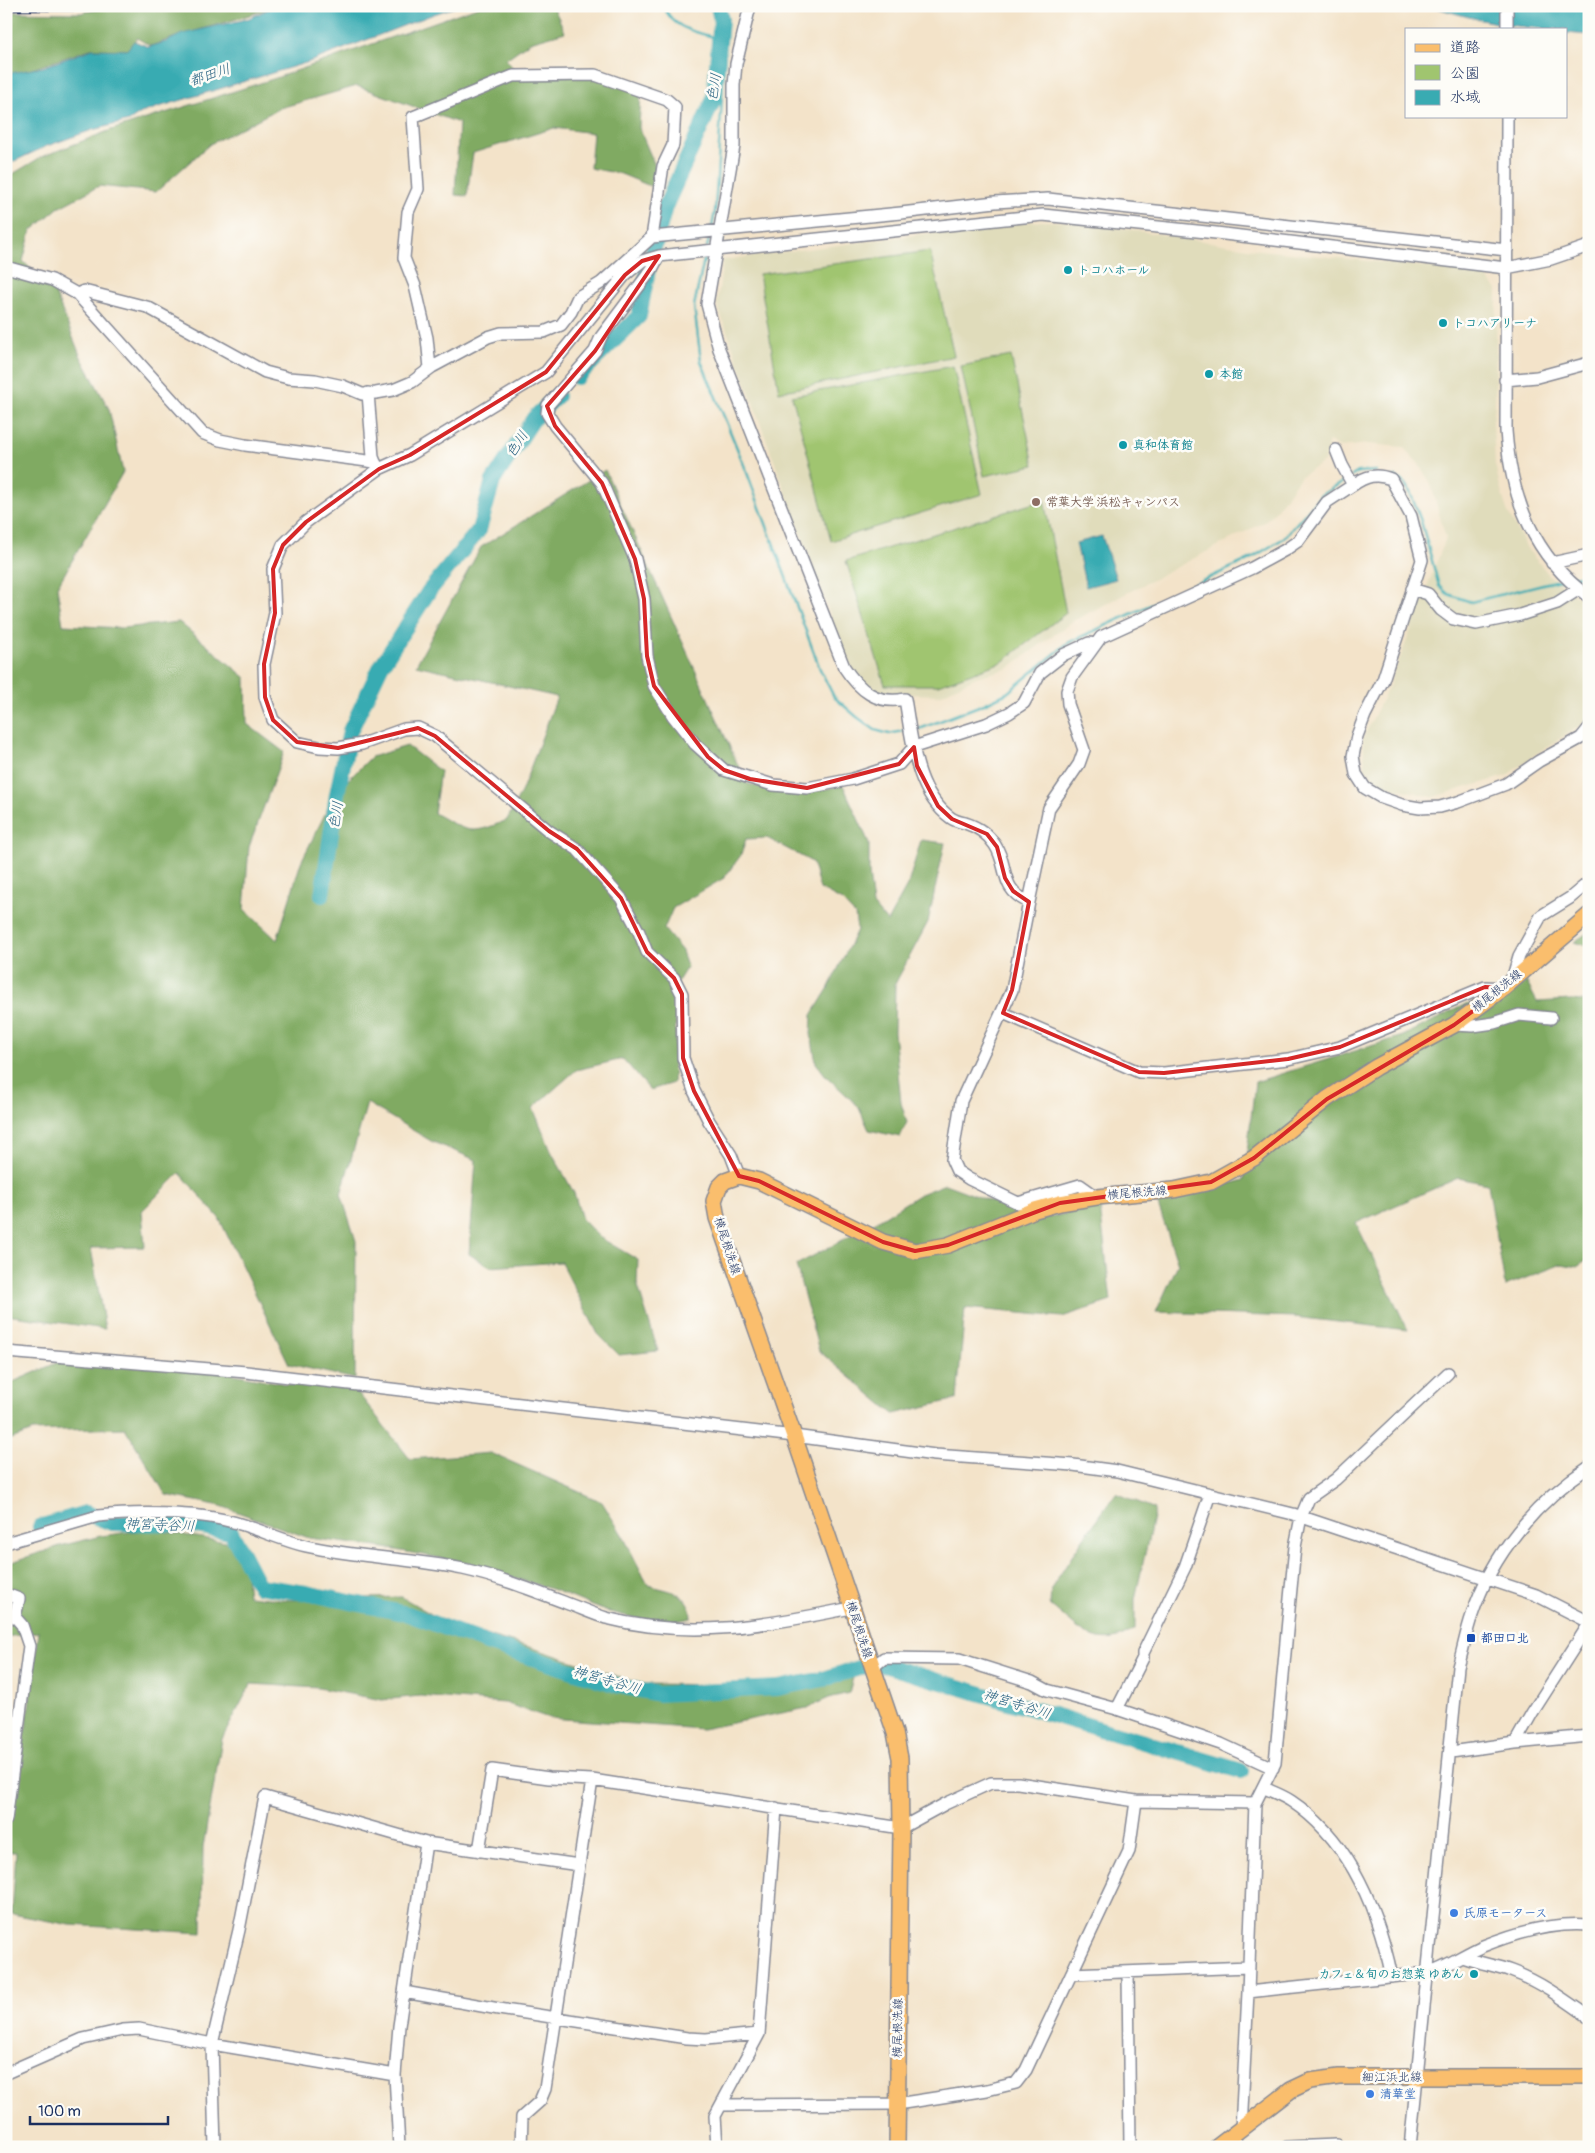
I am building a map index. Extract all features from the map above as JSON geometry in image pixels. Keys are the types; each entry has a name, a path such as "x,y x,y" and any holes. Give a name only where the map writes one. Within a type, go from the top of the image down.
{"main road":[{"name":"横尾根洗線","path":"896,2147 901,1828 900,1758 895,1733 794,1436 717,1218 714,1201 718,1187 725,1180 739,1176 760,1181 883,1242 915,1251 948,1245 1035,1210 1060,1203 1097,1197 1174,1190 1211,1182 1254,1158 1327,1099 1376,1067 1454,1025 1508,984 1589,915"},
{"name":"細江浜北線","path":"1217,2147 1237,2138 1291,2090 1310,2081 1339,2077 1589,2077"}],"street":[{"path":"750,6 736,64 734,146 707,304 711,324 719,349 844,668 854,682 880,699 892,702 905,699 917,766 927,789 938,806 952,819 970,825 987,834 997,847 1005,878 1013,891 1029,902"},
{"path":"1507,6 1507,28"},
{"path":"430,368 427,338 415,286 404,258 408,212 418,190 413,117 514,76 594,75 667,100 675,107 673,145 663,166 652,237"},
{"path":"1507,118 1506,431 1508,458 1513,482 1527,521 1544,553 1561,574 1589,597"},
{"path":"77,294 84,291 147,306 264,372 288,378 315,380 343,386 362,394 393,390 412,382 430,368 488,337 501,333 544,332 561,325 571,312 578,297 601,283 652,237 995,202 1048,199 1507,250"},
{"path":"739,1176 731,1155 709,1121 694,1091 684,1058 682,994 674,978 647,952 621,898 577,849 549,832 435,736 418,728 404,729 362,744 338,748 297,742 273,720 265,697 264,664 276,613 273,570 283,545 306,522 377,466 410,455 546,372 625,275 642,261 659,256 1043,215 1216,233 1506,268 1551,259 1589,246"},
{"path":"659,256 652,269 601,337 595,351 555,396 547,408 547,413 555,426 602,482 635,560 644,599 647,656 654,686 695,744 715,763 738,775 766,783 807,788 853,779 899,764 914,747 986,724 1009,713 1024,703 1040,673 1063,655 1089,644 1095,644"},
{"path":"6,267 52,280 77,294 202,433 220,440 244,445 377,466"},
{"path":"1506,380 1537,377 1589,363"},
{"path":"368,393 372,457 377,466"},
{"path":"1336,450 1352,482"},
{"path":"1097,1197 1080,1185 1018,1203 969,1179 957,1171 952,1160 961,1101 1012,990 1049,808 1080,764 1084,750 1068,704 1067,692 1072,677 1090,655 1101,637 1252,568 1285,550 1298,541 1327,502 1352,482 1372,475 1382,475 1391,479 1404,500 1411,516 1422,560 1383,680 1365,715 1357,736 1353,756 1356,774 1366,788 1388,800 1420,808 1440,807 1506,784 1539,761 1581,738 1589,728"},
{"path":"1552,563 1589,555"},
{"path":"1412,589 1428,594 1441,610 1453,619 1476,624 1520,615 1557,603 1579,589"},
{"path":"1003,1013 1140,1072 1164,1073 1288,1059 1340,1046 1484,987 1508,984 1519,956 1542,916 1570,898 1589,882"},
{"path":"1454,1025 1473,1026 1494,1023 1519,1015 1551,1018"},
{"path":"6,1352 246,1372 794,1436 935,1455 1073,1465 1117,1471 1301,1517 1536,1595 1589,1623 1515,1743"},
{"path":"1237,2138 1248,1992 1255,1803 1275,1763 1295,1547 1301,1517 1309,1498 1336,1479 1448,1373"},
{"path":"1410,2147 1458,1667 1472,1614 1488,1578 1510,1542 1536,1509 1570,1480 1589,1467"},
{"path":"1117,1708 1143,1658 1143,1653 1185,1567 1210,1494"},
{"path":"6,1544 98,1516 113,1514 180,1515 228,1520 306,1546 410,1560 464,1570 507,1581 605,1617 666,1628 742,1627 779,1623 851,1608"},
{"path":"6,1594 19,1599 15,1617 22,1625 29,1646 6,1820"},
{"path":"872,1668 884,1658 959,1659 1032,1682 1047,1690 1117,1708 1221,1744 1273,1768"},
{"path":"1451,1752 1515,1743 1589,1736"},
{"path":"479,1851 492,1770 549,1778 592,1780 901,1828 945,1804 991,1783 1018,1783 1136,1801 1255,1803"},
{"path":"521,2147 522,2117 540,2102 545,2089 592,1780"},
{"path":"1263,1787 1296,1806 1316,1821 1342,1851 1375,1911 1392,1977"},
{"path":"215,2147 212,2044 239,1930 266,1797 426,1843 579,1865"},
{"path":"722,2105 897,2104 987,2090 1016,2083 1026,2070 1129,1852 1136,1801"},
{"path":"717,2147 715,2116 759,2034 776,1808"},
{"path":"399,2147 395,2075 404,1992 426,1843"},
{"path":"1248,1992 1427,1973 1437,1970 1482,1947 1514,1936 1552,1927 1589,1925"},
{"path":"1462,1957 1526,1978 1552,1992 1589,2017"},
{"path":"1071,1974 1249,1967"},
{"path":"1128,1973 1130,2147"},
{"path":"404,1992 499,2009 697,2039 759,2034"},
{"path":"6,2073 82,2039 123,2030 139,2029 212,2044 395,2075"},
{"path":"1287,2147 1337,2145"}],"highlighted area":[{"path":"659,256 595,351 547,406 555,426 602,483 635,559 644,599 647,656 654,686 708,757 724,770 750,779 807,788 899,764 914,747 917,766 938,806 952,819 987,834 997,847 1005,878 1013,891 1029,902 1012,990 1003,1013 1139,1072 1164,1073 1288,1059 1340,1047 1485,987 1504,988 1454,1025 1327,1099 1254,1158 1211,1182 1060,1203 948,1245 915,1251 883,1242 759,1181 739,1176 694,1091 683,1058 682,994 674,978 647,952 621,898 577,849 549,831 435,736 418,728 338,748 297,742 273,720 265,697 264,664 275,613 273,569 283,545 306,522 379,469 410,455 546,372 625,275 642,261"}],"shaded area":[{"name":"常葉大学 浜松キャンパス","path":"1042,221 1082,222 1260,250 1477,272 1488,279 1497,290 1493,422 1495,464 1501,491 1508,513 1528,550 1550,576 1589,605 1589,720 1506,776 1433,797 1382,785 1365,769 1363,738 1390,684 1446,538 1430,482 1418,463 1403,447 1368,444 1340,447 1329,441 1324,462 1301,476 1274,513 1264,522 1073,621 1007,669 976,677 940,695 909,694 896,697 885,695 869,688 857,678 849,666 717,304 723,260 1001,224"}],"green space":[{"path":"114,6 275,6 151,46 137,38 127,50 90,49 6,78 6,12 81,13"},
{"path":"480,6 553,6 565,32 530,42 506,59 519,76 598,76 641,92 639,128 656,168 655,188 621,174 590,168 593,133 554,128 473,153 467,196 455,195 459,123 357,86 280,108 210,144 156,192 99,186 58,208 31,231 23,261 55,293 80,355 109,409 123,472 57,587 63,625 122,628 179,622 246,678 247,724 284,752 249,847 244,909 277,940 301,862 336,792 371,757 407,746 440,771 434,813 462,828 477,830 507,820 522,790 557,697 416,665 481,547 605,470 746,783 783,792 817,791 843,785 869,843 869,873 873,905 887,922 908,884 921,840 945,843 928,922 895,984 894,1032 901,1103 907,1122 900,1137 869,1130 858,1106 826,1076 816,1063 811,1034 812,1015 828,989 857,930 855,915 842,901 820,889 812,862 767,838 746,839 741,855 724,878 673,908 664,929 682,951 687,967 673,989 676,1019 673,1083 650,1090 623,1059 576,1070 533,1108 551,1151 574,1193 582,1219 599,1237 638,1260 637,1283 658,1351 619,1355 598,1334 561,1262 490,1267 469,1254 476,1160 431,1141 367,1103 341,1194 356,1241 355,1379 289,1364 219,1218 180,1173 142,1211 145,1247 91,1248 105,1329 6,1315 6,178 41,157 111,130 273,79"},
{"path":"930,251 954,356 779,392 759,274"},
{"path":"1011,356 1034,465 984,476 961,366"},
{"path":"953,366 982,494 831,541 792,396"},
{"path":"1044,500 1066,613 1002,662 938,685 885,685 846,561"},
{"path":"1589,932 1589,947 1574,942"},
{"path":"1526,981 1537,1002 1571,1000 1589,1002 1589,1259 1577,1267 1562,1264 1505,1286 1488,1184 1458,1178 1356,1223 1408,1330 1294,1317 1156,1312 1178,1264 1157,1202 1244,1180 1255,1082 1403,1036 1464,1005 1507,999"},
{"path":"945,1184 1038,1219 1100,1207 1111,1301 1062,1317 965,1308 957,1399 894,1414 819,1351 796,1265 869,1226 920,1194"},
{"path":"61,1361 175,1363 286,1384 355,1389 410,1459 491,1453 602,1502 623,1536 648,1585 678,1594 687,1602 691,1618 662,1624 605,1611 554,1590 472,1564 385,1548 309,1538 221,1506 166,1495 125,1428 33,1431 6,1441 6,1385"},
{"path":"1116,1493 1155,1509 1135,1599 1135,1629 1122,1636 1099,1639 1080,1630 1050,1605 1051,1589 1083,1539"},
{"path":"150,1529 243,1545 248,1596 289,1600 402,1597 448,1624 536,1649 641,1684 741,1685 853,1678 849,1693 829,1698 807,1708 702,1729 549,1718 505,1703 420,1696 382,1700 318,1688 251,1684 222,1739 203,1847 202,1933 70,1925 12,1914 16,1852 6,1852 6,1759 22,1758 39,1632 6,1637 6,1564 60,1546 101,1536"}],"water":[{"name":"都田川","path":"276,6 458,6 309,62 162,106 141,113 129,121 92,130 47,146 6,165 6,74 43,67 93,49 127,50 134,41 149,47 166,42 182,34 247,19"},
{"path":"1431,6 1589,6 1589,35 1568,33 1568,28 1531,28 1465,16"},
{"path":"1102,536 1116,579 1086,587 1076,543"}],"waterway":[{"path":"664,6 673,20 680,25 721,39 725,48 715,211 712,227"},
{"name":"色川","path":"577,377 639,316 648,270 665,207 714,99 721,20 718,6"},
{"path":"707,247 710,235"},
{"path":"705,255 694,306 701,361 746,470 820,669 834,697 875,730 889,734 907,730"},
{"name":"色川","path":"322,895 337,794 350,731 381,666 429,591 479,530 493,481 534,418 557,396"},
{"path":"1352,476 1358,472 1376,471"},
{"path":"1395,476 1405,484 1410,492 1421,521 1439,586 1448,594 1471,602 1563,579"},
{"path":"912,729 922,728 1007,693 1068,643 1250,559 1284,538 1321,495 1346,480"},
{"path":"1571,577 1589,575"},
{"name":"神宮寺谷川","path":"40,1527 86,1513 112,1523 186,1524 231,1532 259,1586 306,1593 408,1614 492,1645 619,1686 658,1694 778,1688 824,1679 865,1666 881,1664 1241,1771"}],"railway":[{"path":"6,9 74,9 92,6"}],"place":[{"name":"トコハホール","path":"1068,270"},
{"name":"トコハアリーナ","path":"1443,323"},
{"name":"本館","path":"1209,374"},
{"name":"真和体育館","path":"1123,445"},
{"name":"常葉大学 浜松キャンパス","path":"1036,502"},
{"name":"都田口北","path":"1471,1638"},
{"name":"氏原モータース","path":"1454,1913"},
{"name":"カフェ＆旬のお惣菜 ゆあん","path":"1474,1974"},
{"name":"清華堂","path":"1370,2094"}]}
